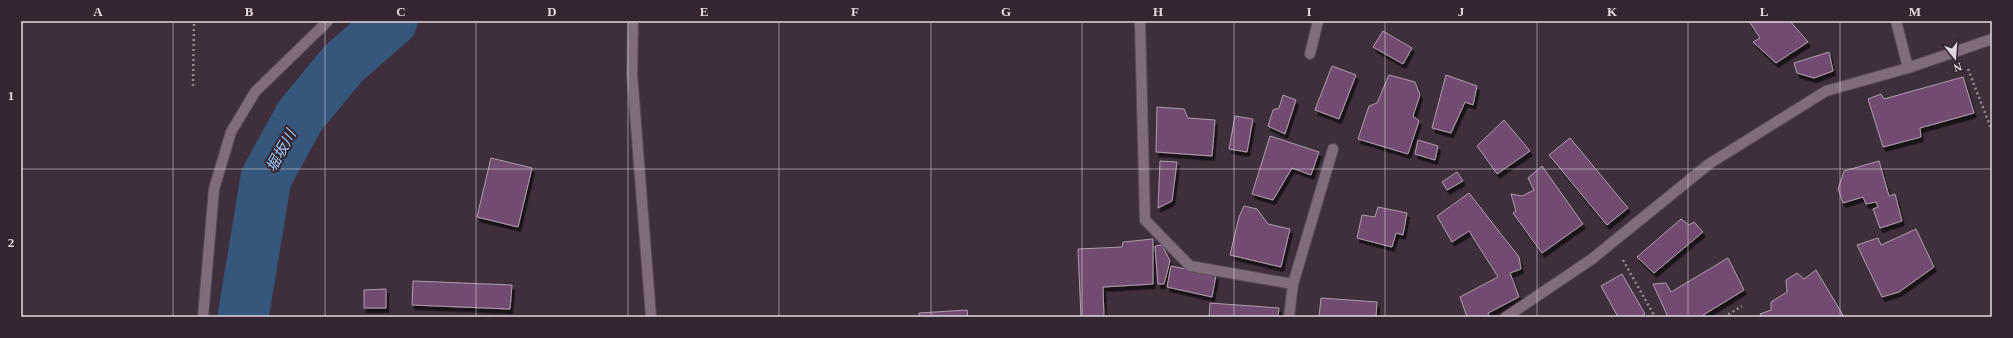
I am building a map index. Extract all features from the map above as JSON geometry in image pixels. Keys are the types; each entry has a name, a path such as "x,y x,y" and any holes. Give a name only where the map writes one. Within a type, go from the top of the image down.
{"street":[{"path":"203,317 214,189 231,132 255,92 328,21"},
{"path":"633,21 632,74 651,317"},
{"path":"1140,21 1145,220 1190,266 1293,284"},
{"path":"1310,54 1318,21"},
{"path":"1896,21 1908,68"},
{"path":"1506,317 1592,259 1709,164 1826,91 1908,68 1992,39"},
{"path":"1289,317 1293,284 1334,149"}],"path":[{"path":"193,86 194,21"},
{"path":"1961,50 1992,131"},
{"path":"1613,242 1655,317"},
{"path":"1724,317 1742,306"}],"building":[{"path":"1749,21 1790,21 1808,42 1776,63 1753,42 1760,38"},
{"path":"1383,31 1412,48 1403,64 1373,47"},
{"path":"1829,52 1833,71 1814,78 1797,73 1794,63"},
{"path":"1332,66 1356,75 1339,119 1315,110"},
{"path":"1389,75 1415,82 1420,95 1413,116 1419,121 1408,154 1358,139 1369,106 1377,103"},
{"path":"1446,75 1477,86 1473,105 1465,102 1451,133 1432,128"},
{"path":"1963,77 1974,113 1920,128 1921,137 1883,147 1868,99 1881,94 1884,99"},
{"path":"1283,95 1296,100 1285,134 1268,126 1273,110 1279,108"},
{"path":"1157,107 1184,109 1188,118 1215,120 1212,156 1156,152"},
{"path":"1235,116 1253,119 1247,152 1229,149"},
{"path":"1504,120 1530,151 1497,174 1477,146"},
{"path":"1270,136 1319,152 1311,175 1292,168 1273,200 1252,194"},
{"path":"1570,138 1628,208 1607,225 1549,155"},
{"path":"1418,140 1438,146 1435,160 1415,154"},
{"path":"491,158 532,168 518,227 477,217"},
{"path":"1160,161 1177,162 1172,201 1158,208"},
{"path":"1879,161 1889,196 1895,194 1902,221 1880,228 1873,209 1878,207 1876,202 1866,204 1863,197 1843,203 1838,189 1844,171"},
{"path":"1542,166 1583,224 1542,253 1513,213 1516,211 1511,194 1522,196 1534,190 1528,178"},
{"path":"1457,172 1463,181 1447,190 1442,182"},
{"path":"1469,193 1519,257 1521,269 1510,273 1519,297 1488,313 1489,317 1467,317 1460,297 1498,277 1469,231 1452,242 1437,216"},
{"path":"1244,206 1257,209 1268,224 1290,229 1281,267 1230,255 1239,217"},
{"path":"1378,207 1407,213 1403,235 1396,233 1392,247 1357,238 1362,215 1375,217"},
{"path":"1681,219 1689,225 1694,222 1703,232 1654,273 1637,257"},
{"path":"1916,229 1934,267 1899,292 1882,297 1857,245 1878,238 1881,245"},
{"path":"1153,239 1153,284 1103,287 1104,317 1081,317 1078,249 1122,247 1123,242"},
{"path":"1162,245 1170,261 1164,284 1158,284 1155,246"},
{"path":"1728,258 1744,290 1700,317 1668,317 1653,284 1666,283 1671,292"},
{"path":"1171,266 1216,275 1212,297 1167,287"},
{"path":"1816,270 1843,315 1839,317 1762,317 1760,314 1771,310 1771,302 1787,292 1786,280 1797,273 1804,279"},
{"path":"1622,274 1645,314 1640,317 1618,317 1601,286"},
{"path":"413,281 512,285 510,309 412,305"},
{"path":"386,289 386,308 364,308 364,290"},
{"path":"1321,298 1377,302 1376,317 1319,317"},
{"path":"1210,303 1279,308 1278,317 1209,317"},
{"path":"967,310 968,317 919,317 919,313"}],"waterway":[{"name":"堀坂川","path":"243,317 266,178 300,116 343,64 392,21"}]}
